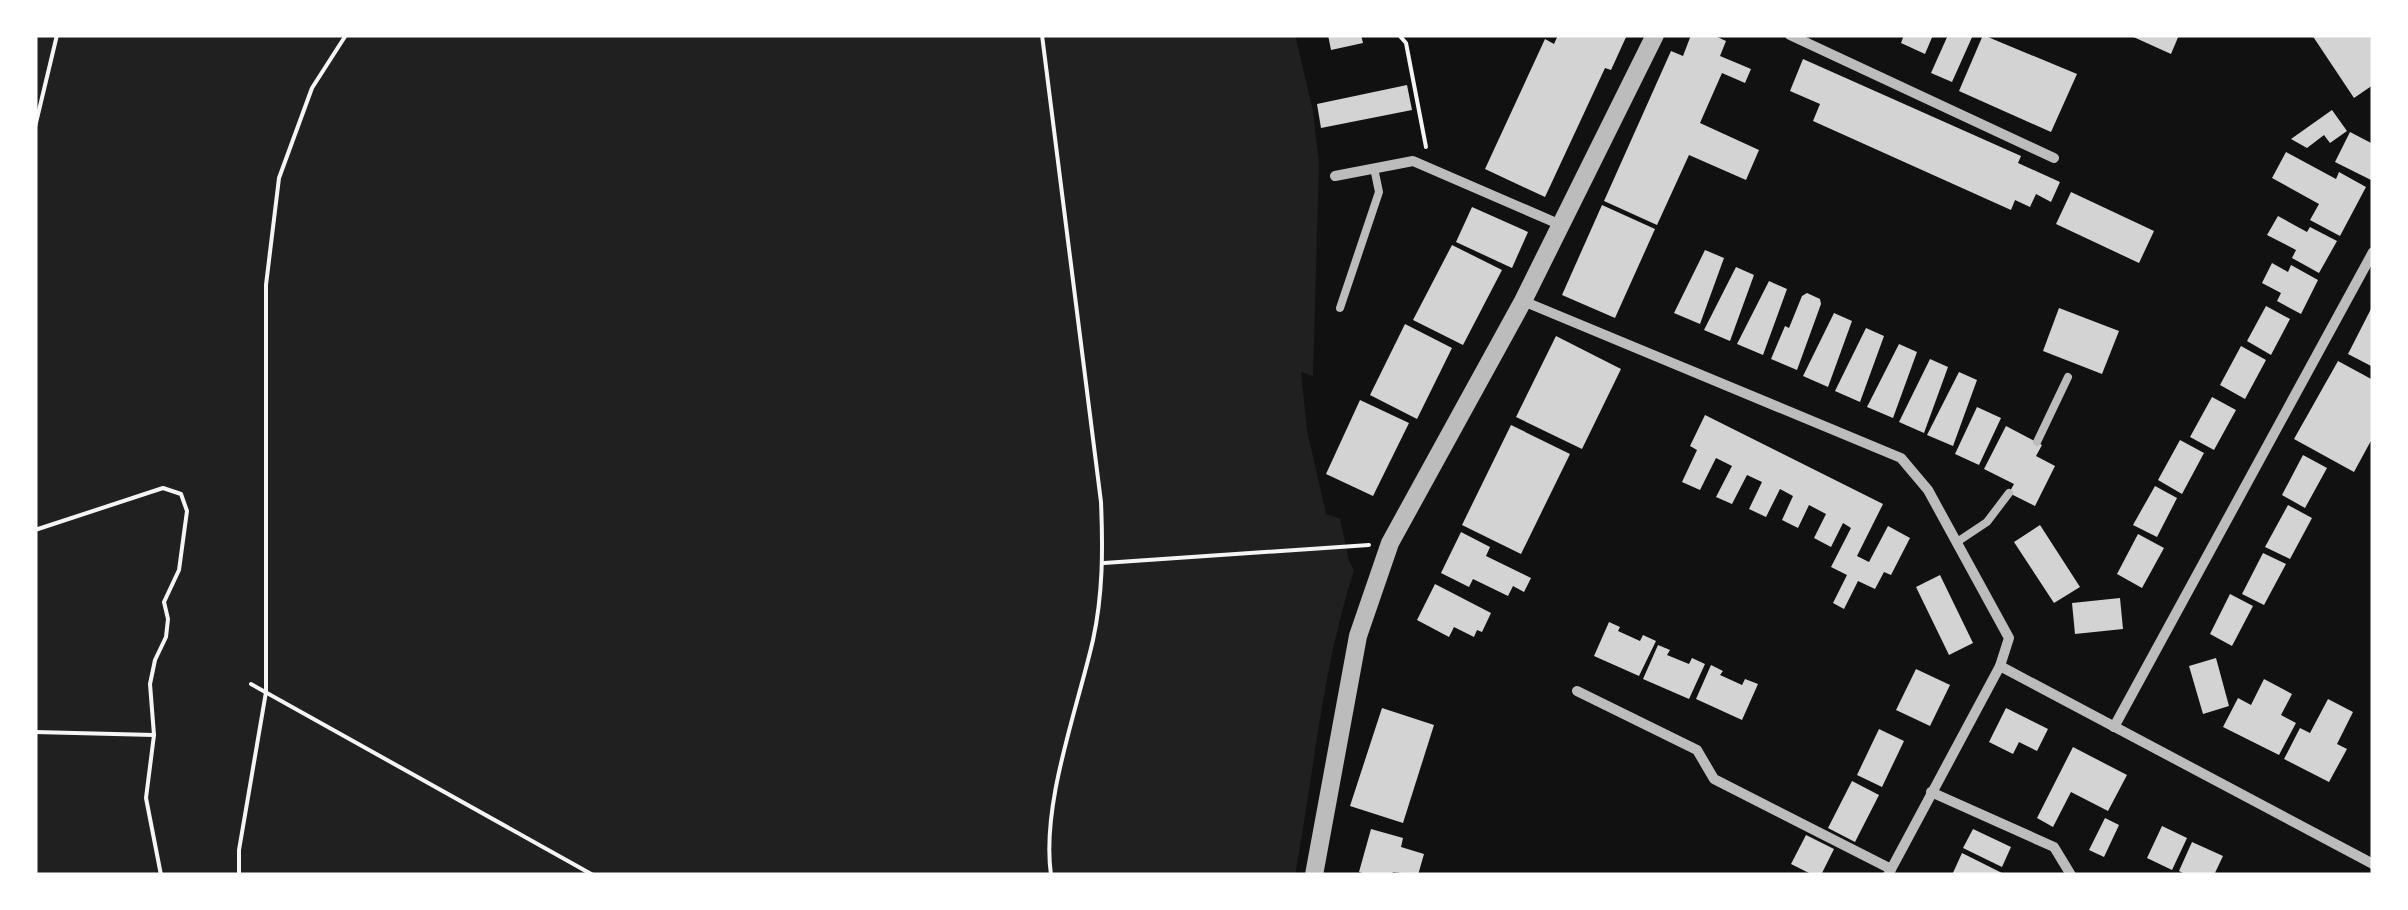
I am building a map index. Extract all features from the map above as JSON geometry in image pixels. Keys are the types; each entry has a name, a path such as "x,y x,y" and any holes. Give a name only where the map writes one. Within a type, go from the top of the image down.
{"street":[{"path":"1314,875 1358,636 1390,543 1523,302 1655,35"},
{"path":"1790,35 1816,41 2054,158"},
{"path":"1335,176 1412,161 1562,225"},
{"path":"2114,727 2373,252"},
{"path":"1523,302 1901,458 1928,490 2009,638 2000,666 1889,872 1714,780 1697,750 1576,691"},
{"path":"2000,666 2373,864"},
{"path":"1931,792 2054,847 2072,875"}],"lane":[{"path":"1340,308 1379,192 1374,168"},
{"path":"2037,442 2068,377"},
{"path":"1958,542 1987,522 2009,493"}],"path":[{"path":"35,127 57,35"},
{"path":"239,875 266,692 266,284 280,178 312,88 346,35"},
{"path":"1042,35 1101,502 1104,564 1094,636 1054,802 1048,852 1051,875"},
{"path":"1400,35 1406,43 1427,153 1423,166"},
{"path":"35,530 163,488 181,494 187,511 179,570 164,602 168,618 166,637 154,660 150,684 154,735 146,798 162,875"},
{"path":"1104,564 1390,543"},
{"path":"250,684 593,875"},
{"path":"35,732 154,735"}],"shaded area":[{"path":"35,35 1295,35 1313,111 1319,163 1313,376 1301,372 1307,430 1326,514 1340,519 1354,570 1326,683 1295,875 35,875"}],"building":[{"path":"1328,35 1361,35 1363,43 1331,50"},
{"path":"1558,35 1627,35 1611,70 1605,68 1545,197 1485,169 1545,39 1554,44"},
{"path":"1691,35 1713,35 1726,41 1720,56 1751,69 1745,83 1722,73 1700,123 1759,150 1746,180 1689,155 1657,225 1604,201 1671,51 1683,56"},
{"path":"1904,35 1933,35 1925,54 1901,43"},
{"path":"1948,35 1973,35 1952,82 1931,73"},
{"path":"1983,35 2077,74 2051,132 1959,91"},
{"path":"2129,35 2179,35 2171,54"},
{"path":"2312,35 2373,35 2373,85 2354,98"},
{"path":"1803,59 2021,156 2018,163 2060,182 2051,202 2036,194 2030,207 2015,200 2011,210 1813,121 1820,104 1790,91"},
{"path":"1407,85 1412,110 1321,128 1317,104"},
{"path":"2332,110 2347,131 2330,143 2324,135 2307,148 2291,139"},
{"path":"2350,132 2373,144 2373,181 2335,162"},
{"path":"2286,152 2336,179 2339,172 2366,187 2340,236 2310,220 2319,204 2272,178"},
{"path":"2071,192 2154,231 2139,263 2056,224"},
{"path":"1602,205 1655,229 1615,318 1562,295"},
{"path":"1472,207 1528,232 1512,268 1456,242"},
{"path":"2278,216 2307,232 2310,227 2337,241 2319,273 2292,258 2296,250 2267,235"},
{"path":"1452,245 1502,270 1463,345 1413,320"},
{"path":"1705,250 1724,258 1700,324 1674,313"},
{"path":"2272,263 2288,272 2291,265 2318,280 2301,314 2277,301 2281,293 2262,283"},
{"path":"1736,267 1754,275 1730,341 1704,330"},
{"path":"1769,281 1787,289 1763,355 1737,344"},
{"path":"1807,293 1820,299 1821,304 1797,370 1771,359 1785,326 1789,328 1802,296"},
{"path":"2373,305 2373,367 2348,354"},
{"path":"2266,306 2290,319 2271,355 2247,341"},
{"path":"2059,308 2119,331 2102,374 2043,351"},
{"path":"1834,313 1852,321 1828,387 1803,376"},
{"path":"1405,324 1452,348 1417,419 1370,395"},
{"path":"1866,328 1884,336 1860,402 1835,391"},
{"path":"1556,336 1621,369 1582,449 1516,417"},
{"path":"1899,344 1917,352 1893,418 1867,407"},
{"path":"2241,346 2266,360 2245,399 2220,385"},
{"path":"1930,359 1948,367 1924,433 1899,422"},
{"path":"2338,361 2373,380 2373,437 2354,472 2294,439"},
{"path":"1959,372 1977,380 1953,446 1927,435"},
{"path":"2212,397 2236,410 2214,450 2190,437"},
{"path":"1360,400 1409,423 1373,496 1326,474"},
{"path":"1977,407 2001,418 1979,465 1955,454"},
{"path":"1705,415 1883,504 1857,556 1869,562 1888,526 1910,538 1891,575 1884,572 1875,589 1858,581 1844,609 1833,603 1847,575 1831,567 1851,528 1843,523 1831,547 1814,538 1826,514 1809,505 1798,528 1782,520 1793,496 1780,489 1766,517 1749,509 1762,482 1747,475 1732,504 1716,497 1732,466 1716,458 1700,490 1682,482 1697,450 1690,446"},
{"path":"1511,425 1570,454 1521,554 1462,525"},
{"path":"2006,426 2042,445 2036,456 2055,466 2035,506 2009,493 2014,484 1984,469"},
{"path":"2180,440 2204,453 2182,494 2158,480"},
{"path":"2303,455 2327,468 2305,508 2282,495"},
{"path":"2155,486 2177,498 2157,537 2133,525"},
{"path":"2288,505 2312,518 2290,559 2265,547"},
{"path":"2040,525 2080,587 2054,603 2014,542"},
{"path":"1461,532 1490,547 1486,556 1531,578 1524,592 1513,586 1508,596 1473,579 1469,587 1441,573"},
{"path":"2138,534 2164,548 2142,588 2117,574"},
{"path":"2263,553 2286,564 2264,605 2242,594"},
{"path":"1940,575 1973,643 1949,655 1916,587"},
{"path":"1435,584 1491,613 1482,632 1477,630 1474,637 1454,627 1449,637 1417,620"},
{"path":"2230,594 2253,606 2232,646 2210,634"},
{"path":"2120,598 2123,629 2075,634 2072,603"},
{"path":"1609,622 1640,641 1643,635 1656,641 1639,676 1594,656"},
{"path":"1658,645 1670,650 1667,655 1689,664 1692,658 1705,664 1689,699 1643,679"},
{"path":"2216,658 2229,706 2203,714 2189,666"},
{"path":"1711,665 1723,671 1720,675 1742,685 1745,679 1758,684 1742,720 1696,699"},
{"path":"1916,669 1950,685 1930,726 1896,710"},
{"path":"2264,679 2292,694 2281,715 2296,723 2279,755 2223,727 2238,698 2251,705"},
{"path":"2328,699 2353,712 2337,744 2347,749 2329,782 2284,759 2300,728 2310,733"},
{"path":"1382,708 1434,725 1403,823 1350,806"},
{"path":"2006,708 2048,729 2037,751 2019,742 2013,754 1989,742"},
{"path":"1879,729 1904,741 1882,787 1857,775"},
{"path":"2073,747 2127,775 2108,811 2071,792 2053,827 2037,818"},
{"path":"1852,781 1879,795 1855,842 1828,828"},
{"path":"2105,818 2119,825 2104,857 2089,850"},
{"path":"2162,826 2187,838 2172,870 2147,858"},
{"path":"1371,829 1403,838 1401,847 1424,854 1418,875 1359,872"},
{"path":"1973,829 2011,847 2002,867 1963,848"},
{"path":"1806,835 1834,849 1821,875 1791,864"},
{"path":"2192,842 2223,856 2214,875 2187,875 2179,871"},
{"path":"1962,853 2006,875 1952,875"}]}
